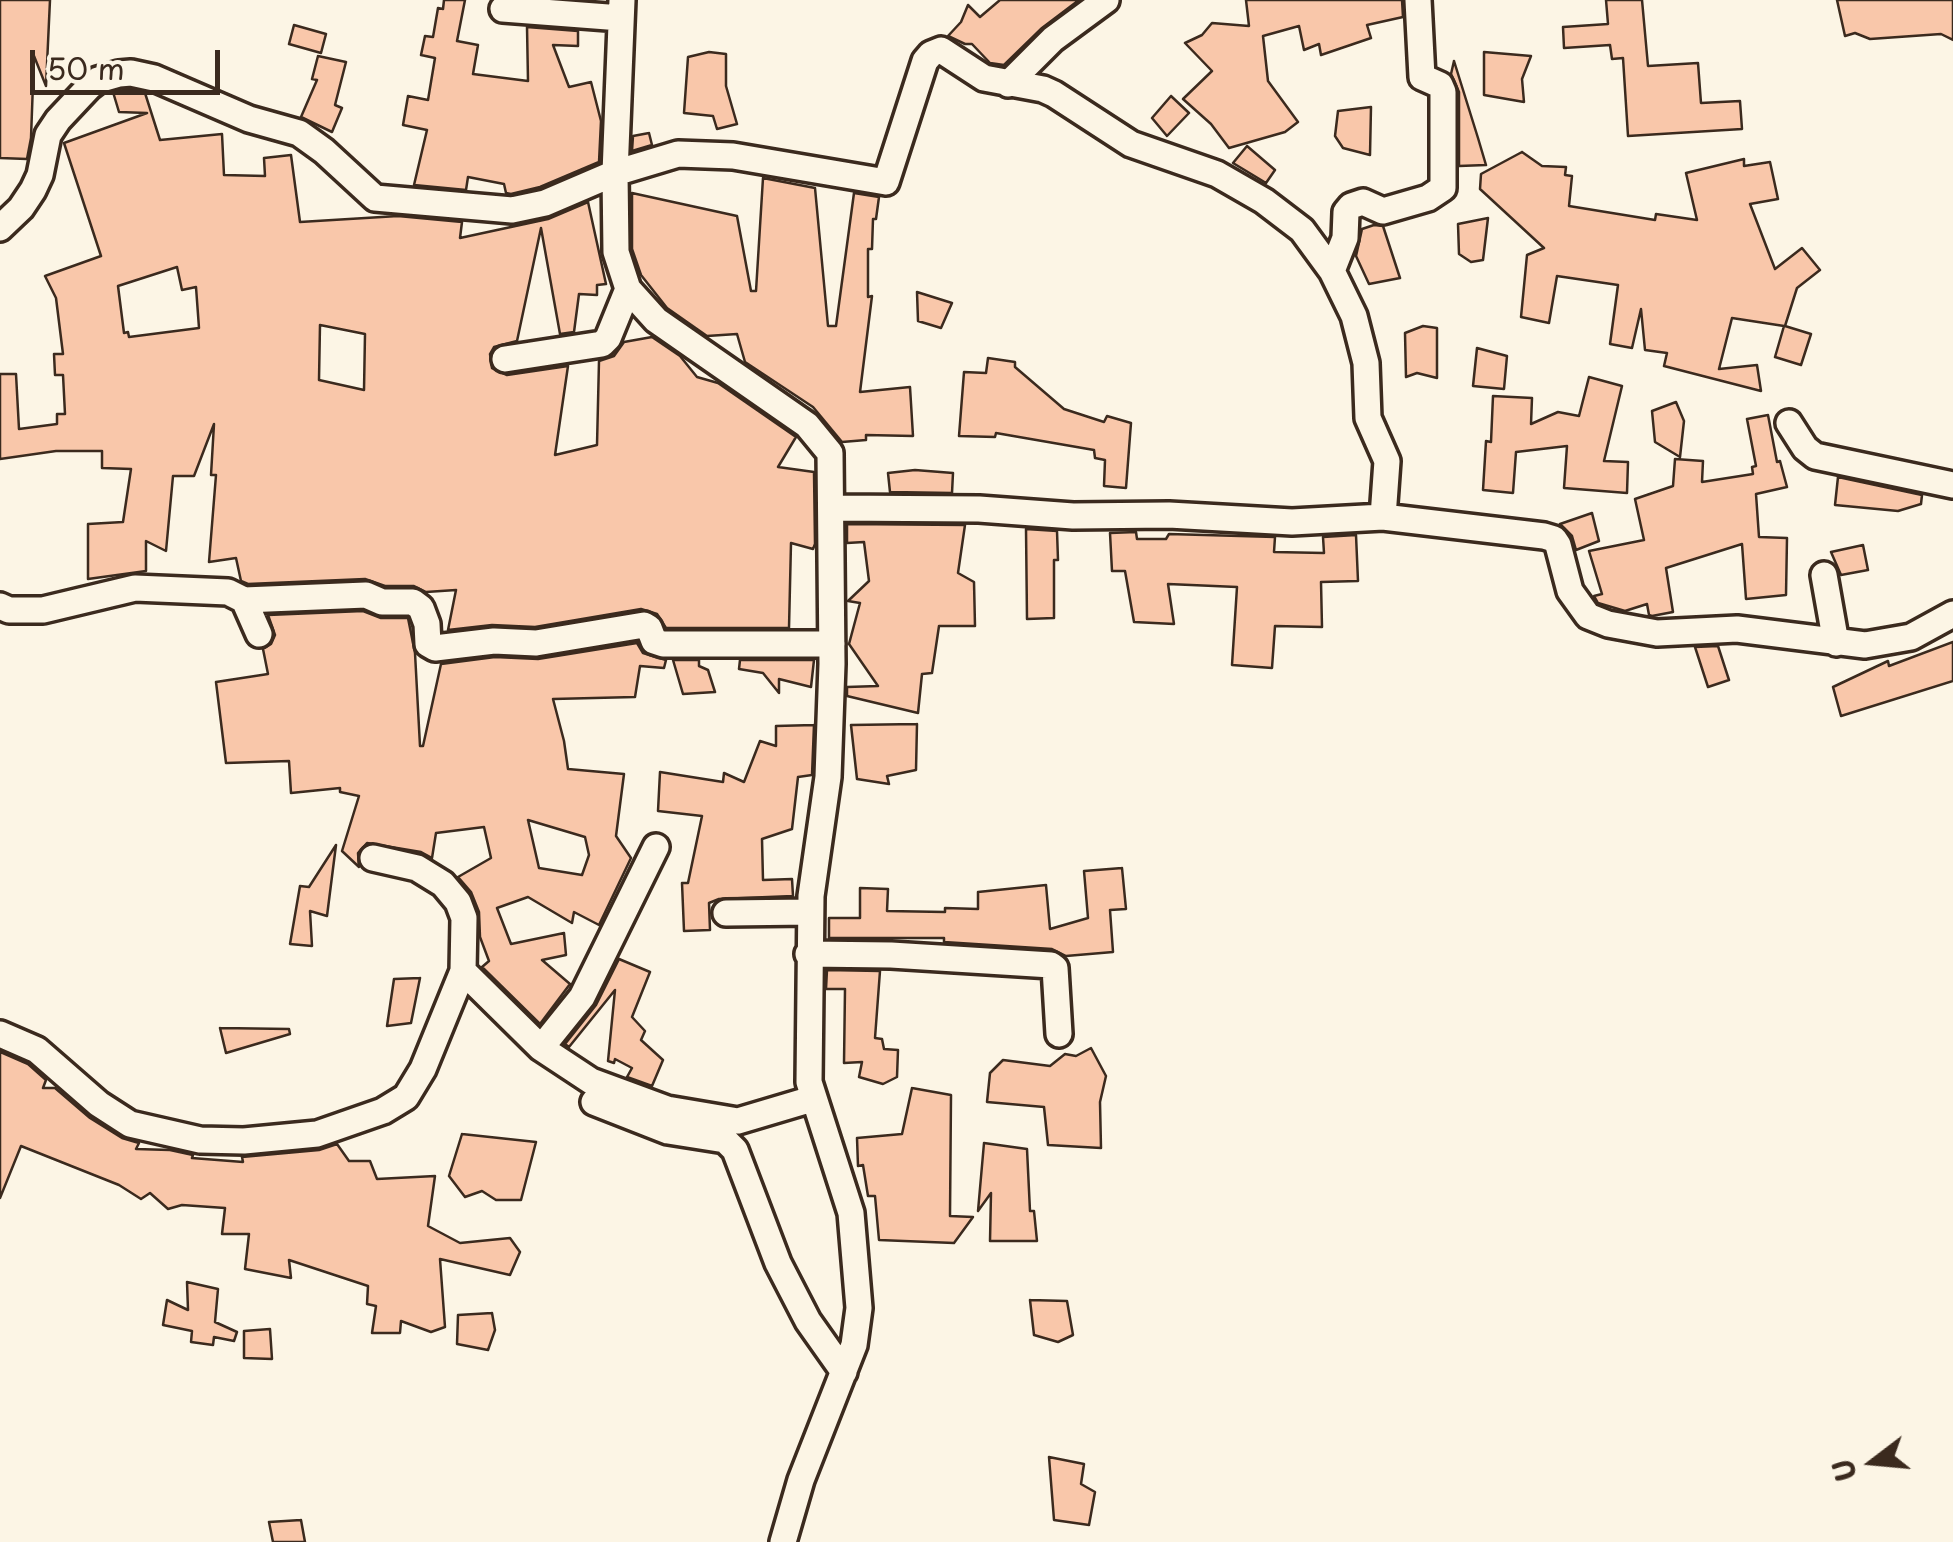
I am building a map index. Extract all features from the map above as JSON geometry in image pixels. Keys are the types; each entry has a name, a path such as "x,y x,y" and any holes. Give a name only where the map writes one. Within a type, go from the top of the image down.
{"street":[{"path":"1008,84 1053,39 1106,0"},
{"path":"1332,271 1345,238 1346,212 1351,206 1363,202 1384,212 1428,198 1443,188 1443,92 1440,85 1422,77 1418,0"},
{"path":"503,9 622,9 616,252 628,289 656,320 818,436 830,453 833,508 828,777 810,912 808,1056 812,1098 851,1213 858,1320 854,1345 801,1480 782,1542"},
{"path":"0,228 33,190 48,135 58,120 98,80 132,73 154,78 249,119 299,134 324,150 375,198 512,210 545,203 615,174 687,154 733,156 886,182 925,62 932,54 944,51 984,78 1043,89 1131,144 1196,164 1264,201 1302,230 1332,271 1354,316 1366,363 1368,418 1387,461 1383,518"},
{"path":"505,359 602,344 628,289"},
{"path":"1790,423 1804,448 1815,456 1953,484"},
{"path":"833,508 979,508 1074,516 1169,515 1292,522 1383,518 1554,538 1574,598 1588,616 1657,633 1737,629 1865,645 1911,637 1953,614"},
{"path":"1824,575 1836,643"},
{"path":"0,606 10,610 44,610 135,588 228,592 244,600 358,594 382,602 413,602 421,608 428,644 435,648 494,641 536,642 644,625 650,628 654,641 663,644 832,644"},
{"path":"244,600 259,634"},
{"path":"542,1048 582,997 656,847"},
{"path":"0,1034 37,1050 99,1104 130,1124 200,1140 244,1141 316,1134 382,1112 406,1098 422,1068 463,971 465,925 452,894 417,868 373,858"},
{"path":"726,913 810,912"},
{"path":"808,954 1050,964 1055,968 1059,1034"},
{"path":"463,971 542,1048 590,1081 667,1109 745,1120 812,1098"},
{"path":"594,1102 668,1132 725,1140 734,1150 786,1278 808,1321 844,1372"}],"building":[{"path":"0,0 50,0 46,86 34,56 27,159 0,158"},
{"path":"444,0 465,0 457,41 478,45 473,74 528,81 527,27 578,31 578,46 553,45 569,87 591,82 601,121 599,162 540,187 511,194 506,193 504,184 468,177 466,190 414,185 427,130 403,125 408,96 428,100 435,58 421,55 425,36 433,37 438,8 443,9"},
{"path":"1000,0 1079,0 1042,28 1004,65 990,63 972,44 948,36 961,22 968,5 980,17"},
{"path":"1246,0 1402,0 1403,17 1367,25 1371,38 1321,55 1319,44 1304,50 1299,26 1263,36 1268,81 1298,122 1285,132 1229,148 1211,124 1183,99 1212,71 1185,43 1202,35 1212,23 1249,26"},
{"path":"1606,0 1642,0 1648,66 1698,63 1701,103 1740,101 1742,129 1628,136 1623,58 1612,59 1610,45 1564,48 1563,27 1608,24"},
{"path":"1837,0 1953,0 1953,40 1941,34 1870,39 1855,33 1845,36"},
{"path":"294,25 326,34 321,53 289,44"},
{"path":"709,52 726,54 726,86 737,124 717,129 713,116 684,113 688,57"},
{"path":"1484,52 1531,56 1522,79 1524,102 1484,95"},
{"path":"318,56 346,62 335,105 342,108 332,132 301,117 317,80 312,79"},
{"path":"1454,61 1486,165 1459,166 1459,92 1451,74"},
{"path":"130,89 145,93 160,140 222,134 224,175 265,176 264,158 291,155 300,222 398,216 462,222 460,238 548,219 588,202 606,284 597,285 597,295 579,294 574,332 560,334 541,228 517,341 494,347 490,354 492,368 507,375 568,366 555,455 597,445 599,361 614,356 624,342 652,337 680,356 697,377 718,383 796,437 778,467 814,472 815,544 813,549 791,543 789,628 666,628 657,614 641,609 535,627 492,625 448,630 456,590 426,592 414,586 385,586 365,579 248,584 241,581 236,558 209,562 216,475 211,475 214,424 194,476 173,476 166,551 146,541 146,571 88,579 88,524 123,522 131,469 102,468 102,451 56,451 0,459 0,374 16,374 19,429 57,424 57,414 65,414 63,375 55,375 54,354 63,354 56,298 45,276 101,256 64,143 147,113 119,112 113,92","holes":["177,267 182,290 196,287 199,328 129,337 128,332 124,333 118,286","320,325 365,334 364,390 319,380"]},
{"path":"1171,96 1189,113 1167,136 1152,118"},
{"path":"1371,107 1370,155 1343,148 1335,136 1338,111"},
{"path":"649,133 652,145 632,151 633,136"},
{"path":"1247,146 1275,170 1266,183 1233,163"},
{"path":"1522,152 1542,166 1566,167 1565,175 1572,176 1569,206 1655,220 1656,214 1697,220 1686,173 1744,159 1744,166 1770,162 1778,199 1750,204 1775,269 1802,248 1820,270 1797,288 1785,326 1811,334 1801,365 1775,357 1784,326 1732,318 1719,369 1757,365 1761,391 1664,366 1667,353 1645,350 1641,309 1632,348 1610,344 1618,285 1557,276 1549,323 1521,317 1527,255 1544,248 1480,189 1481,174"},
{"path":"763,178 815,188 828,326 836,326 854,193 879,197 873,219 872,249 868,249 868,297 872,296 860,392 910,387 913,436 866,435 866,440 842,442 813,407 745,362 737,334 707,336 667,308 641,275 632,249 632,193 737,216 751,291 756,291"},
{"path":"1488,218 1483,260 1471,262 1459,254 1458,224"},
{"path":"1383,226 1400,278 1369,284 1356,256 1362,229"},
{"path":"917,292 952,303 941,328 918,321"},
{"path":"1423,326 1437,328 1437,378 1417,373 1406,377 1405,333"},
{"path":"1477,348 1507,356 1504,389 1473,386"},
{"path":"988,358 1015,362 1015,367 1064,409 1104,422 1107,416 1131,423 1126,488 1104,486 1105,460 1095,458 1094,450 996,433 995,437 959,436 964,372 986,373"},
{"path":"1589,377 1622,386 1604,461 1628,462 1627,493 1564,488 1567,446 1516,452 1513,493 1483,490 1493,396 1532,398 1531,424 1558,412 1579,416"},
{"path":"1676,402 1684,421 1680,457 1655,442 1652,411"},
{"path":"1768,415 1777,462 1780,461 1787,487 1756,494 1759,537 1787,538 1786,595 1746,599 1742,544 1666,568 1673,612 1652,616 1647,604 1625,611 1598,603 1594,596 1602,594 1589,551 1644,540 1635,499 1673,486 1675,459 1703,461 1702,482 1753,474 1752,467 1756,466 1747,419"},
{"path":"888,473 953,473 952,493 890,492"},
{"path":"1838,477 1922,495 1921,504 1898,511 1835,505"},
{"path":"1592,513 1599,541 1576,550 1572,536 1560,524"},
{"path":"847,524 965,525 958,573 974,582 975,626 939,626 932,673 922,674 918,713 847,696 847,687 878,686 849,644 860,603 848,601 869,581 864,542 847,543"},
{"path":"1026,529 1057,531 1054,618 1027,619"},
{"path":"1136,532 1137,539 1166,539 1169,534 1275,537 1274,552 1324,553 1323,537 1356,535 1358,581 1321,582 1322,627 1275,626 1272,668 1232,665 1237,587 1168,584 1174,624 1134,622 1125,571 1112,571 1110,533"},
{"path":"1863,545 1868,570 1841,575 1831,552"},
{"path":"363,611 381,618 408,618 415,653 420,746 441,664 495,657 538,659 637,643 643,653 666,660 664,668 640,666 635,697 553,699 568,769 624,774 616,836 631,858 599,925 574,912 572,923 528,897 497,908 511,944 564,933 566,955 542,960 570,984 540,1024 482,967 489,961 480,937 479,912 471,892 458,877 491,858 484,827 436,833 432,858 421,852 367,843 358,853 359,867 342,851 359,796 340,792 340,788 291,793 289,761 226,763 216,682 268,674 263,649 275,635 268,615","holes":["528,820 585,837 589,855 582,875 539,868"]},
{"path":"1953,642 1953,681 1841,716 1833,687 1888,661 1889,666"},
{"path":"1718,646 1729,680 1708,687 1695,647"},
{"path":"673,660 699,660 699,666 708,670 715,692 683,694"},
{"path":"740,660 814,660 811,687 779,679 779,693 763,673 739,669"},
{"path":"917,724 916,770 887,776 889,784 857,779 851,725"},
{"path":"814,725 812,775 798,777 792,829 762,839 763,880 792,879 793,896 719,899 709,903 710,930 684,931 682,883 688,883 702,816 658,811 660,772 723,782 724,773 744,782 760,741 776,746 776,726"},
{"path":"336,845 327,916 310,911 312,946 290,944 300,886 309,887"},
{"path":"1122,868 1126,909 1110,910 1113,952 1066,956 1052,949 944,942 944,938 829,938 829,918 860,918 860,888 888,889 887,911 945,912 945,908 978,909 978,892 1046,885 1050,929 1088,918 1084,871"},
{"path":"619,959 650,972 632,1017 645,1031 641,1040 663,1060 652,1086 627,1077 632,1068 615,1059 614,1063 608,1061 615,990 569,1047 565,1044 596,1005"},
{"path":"827,970 880,971 875,1038 882,1039 884,1049 898,1050 897,1077 883,1084 859,1077 862,1062 844,1063 845,989 826,989"},
{"path":"420,978 411,1023 387,1026 394,979"},
{"path":"220,1028 289,1029 290,1034 226,1053"},
{"path":"1091,1048 1106,1076 1100,1102 1101,1148 1048,1145 1044,1107 987,1102 990,1073 1003,1060 1050,1066 1065,1054 1076,1056"},
{"path":"0,1052 28,1064 46,1080 43,1088 55,1088 90,1118 122,1138 139,1143 136,1149 170,1150 193,1155 192,1158 243,1162 242,1157 319,1150 337,1144 349,1161 370,1161 377,1179 435,1176 428,1226 460,1243 510,1238 520,1252 510,1275 440,1259 445,1327 431,1332 401,1321 400,1333 372,1333 376,1306 367,1304 368,1286 289,1260 291,1278 245,1269 249,1234 222,1234 225,1208 182,1205 168,1209 150,1193 141,1199 119,1185 21,1146 0,1198"},
{"path":"912,1088 951,1095 950,1216 973,1217 954,1243 879,1240 875,1196 868,1196 863,1165 858,1166 857,1138 902,1134"},
{"path":"462,1134 536,1142 521,1200 496,1200 482,1191 465,1197 449,1176"},
{"path":"984,1143 1027,1149 1030,1211 1034,1211 1037,1241 990,1241 991,1193 978,1211"},
{"path":"187,1282 218,1289 215,1322 237,1332 234,1341 214,1337 213,1345 191,1342 192,1331 163,1325 167,1300 188,1310"},
{"path":"1030,1300 1067,1301 1073,1335 1058,1342 1034,1335"},
{"path":"492,1313 495,1330 488,1350 457,1344 458,1315"},
{"path":"270,1329 272,1359 244,1358 244,1331"},
{"path":"1049,1457 1084,1464 1081,1484 1095,1492 1089,1525 1054,1520"},
{"path":"301,1520 305,1542 273,1542 269,1522"}]}
